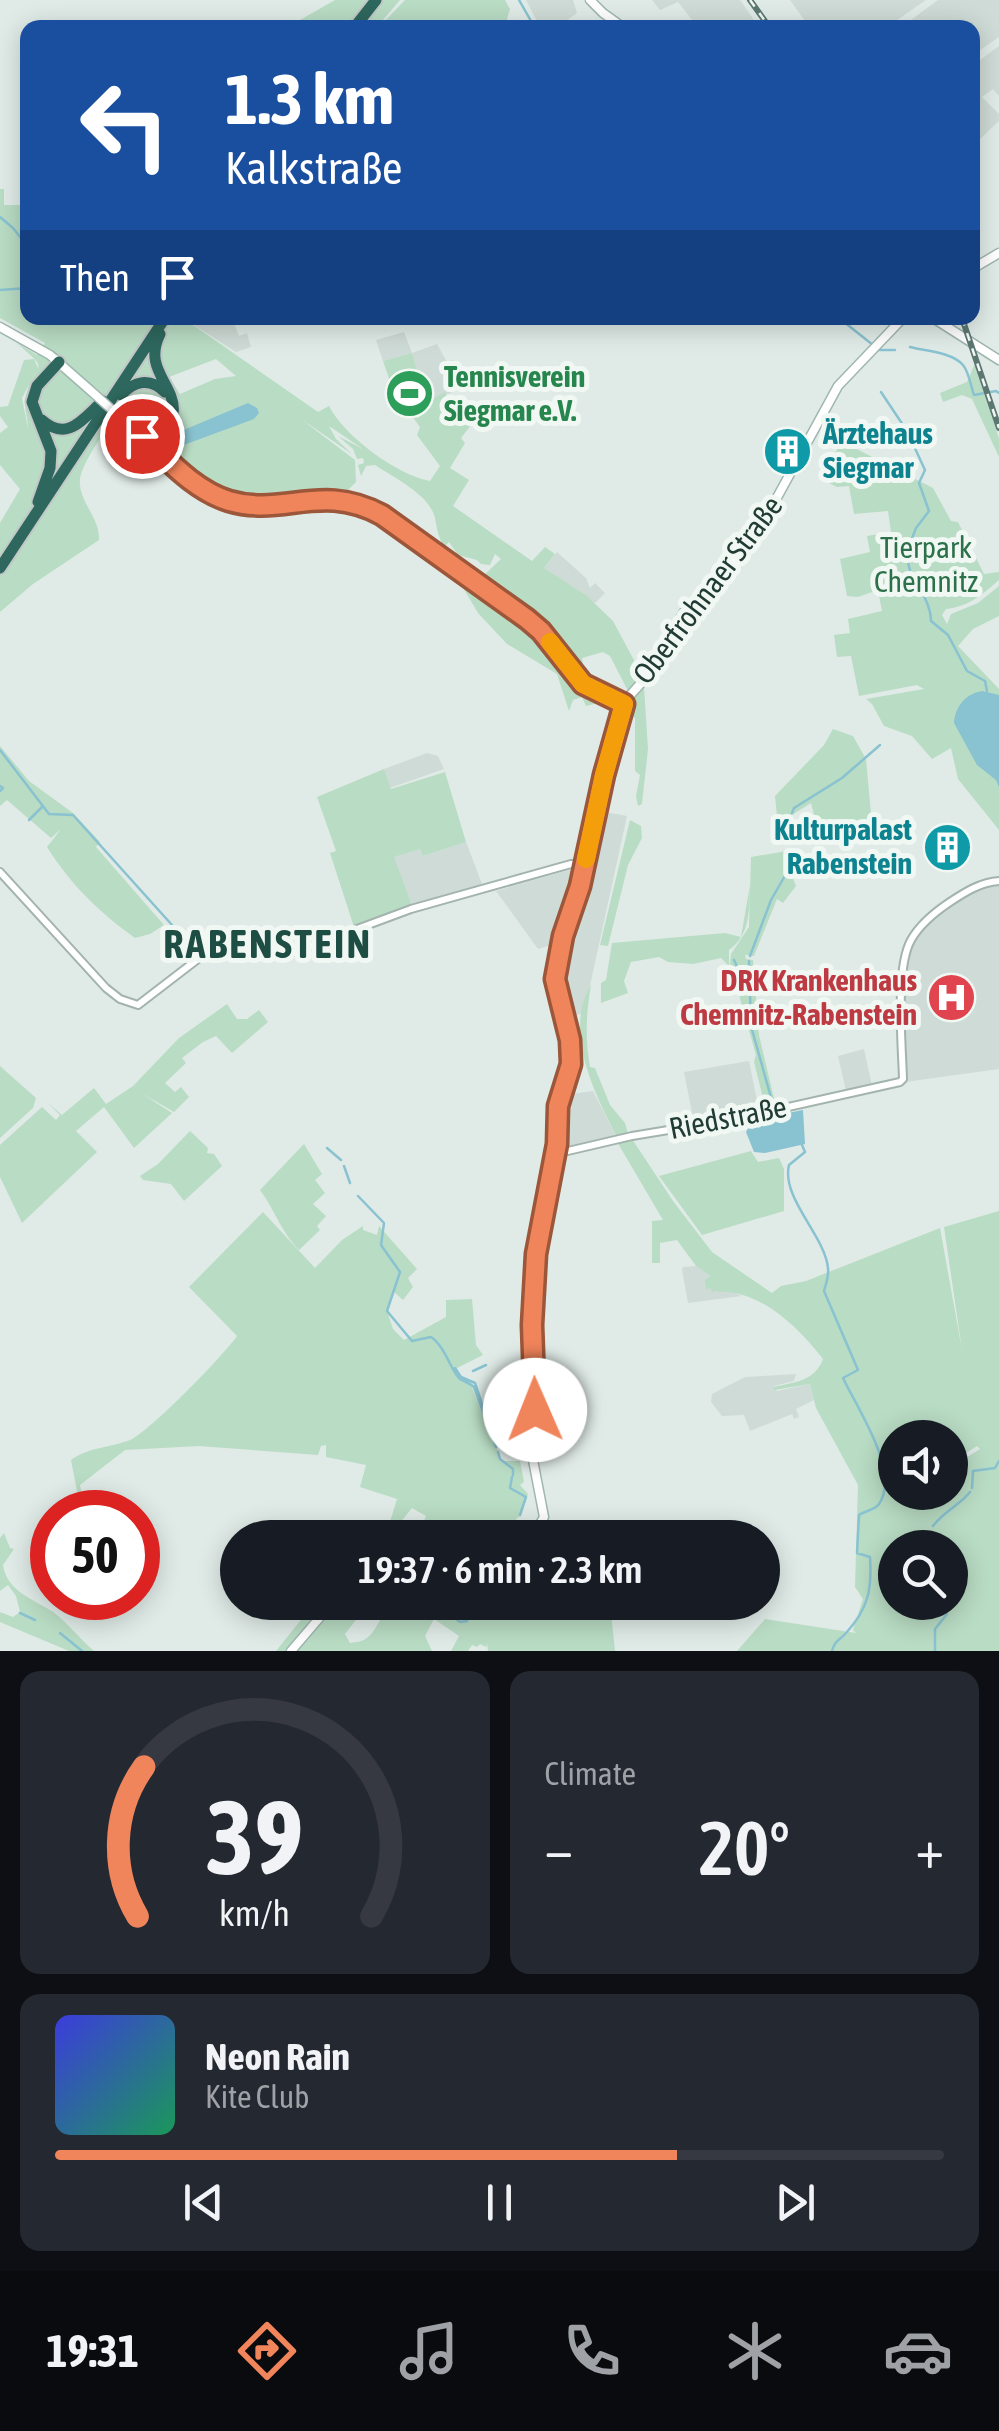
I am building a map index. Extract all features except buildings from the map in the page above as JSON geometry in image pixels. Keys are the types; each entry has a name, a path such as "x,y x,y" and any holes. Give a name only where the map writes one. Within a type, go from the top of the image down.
{"highway":[{"path":"352,20 368,0"},
{"path":"360,20 376,0"},
{"path":"0,557 159,325"},
{"path":"161,325 155,361 175,408 163,436 162,448 170,462"},
{"path":"56,364 39,392 36,408 44,423 58,430 73,428 139,382 154,384 162,389 170,404 170,415 151,445"},
{"path":"38,502 52,452 32,402 38,386 56,364"},
{"path":"0,568 106,402"},
{"path":"151,445 163,436"}],"main road":[{"path":"590,0 611,20"},
{"name":"Oberfrohnaer Straße","path":"543,1520 534,1460 535,1262 554,1154 558,1106 571,1064 570,1040 555,979 624,704 650,673 691,604 733,564 762,525 830,397 895,325"},
{"path":"944,325 999,360"},
{"path":"0,327 91,391 196,484 230,501 264,505 322,498 373,511 527,619 587,688 624,704"},
{"path":"291,1651 318,1620"}],"street":[{"path":"0,872 106,988 120,999 138,1005 207,952 295,952 444,899 571,864 585,864"},
{"name":"Riedstraße","path":"554,1154 902,1081 904,957 912,939 946,904 982,884 999,881"}],"shaded area":[{"path":"526,0 573,0 577,13 568,20 536,20"},
{"path":"652,0 740,0 754,20 692,20 678,2 660,10"},
{"path":"790,0 926,0 897,20 804,20"},
{"path":"938,0 999,0 999,37 980,50 980,20 911,20"},
{"path":"999,46 999,96 993,89 982,97 999,114 999,121 980,139 980,60"},
{"path":"194,325 235,325 239,336 247,333 251,347 236,352"},
{"path":"404,332 412,353 383,361 376,340"},
{"path":"437,344 466,382 458,390 426,402 412,353"},
{"path":"557,552 586,578 590,588 595,583 605,593 595,603 544,568"},
{"path":"427,753 438,756 444,769 390,788 384,769"},
{"path":"600,811 627,816 584,1013 567,1017 559,972 586,883"},
{"path":"466,842 482,884 412,906 393,857 420,849 423,856"},
{"path":"578,870 559,921 555,944 538,949 496,891"},
{"name":"DRK Krankenhaus Chemnitz-Rabenstein","path":"999,886 999,1069 905,1082 903,1022 909,948 922,927 938,913 983,887"},
{"path":"864,1049 872,1086 846,1091 838,1056"},
{"path":"749,1061 759,1111 694,1123 684,1072"},
{"path":"593,1091 616,1136 563,1147 561,1107 565,1095"},
{"path":"696,1266 712,1276 713,1292 728,1290 742,1296 688,1303 682,1270"},
{"path":"796,1374 794,1381 774,1386 777,1391 810,1384 814,1400 796,1409 799,1417 794,1419 792,1414 750,1431 744,1415 722,1416 711,1402 712,1394 745,1377"}],"green space":[{"path":"335,0 400,0 383,20 300,20"},
{"path":"405,0 505,0 510,9 508,20 386,20"},
{"path":"0,189 4,189 4,205 20,205 20,325 193,325 318,412 329,406 346,430 387,463 430,481 440,466 417,435 420,427 393,390 383,361 412,353 426,402 445,392 453,417 460,425 472,416 475,420 461,438 465,443 450,468 469,480 453,506 532,561 545,547 555,554 544,568 587,596 613,621 643,677 628,691 610,656 603,652 582,658 586,685 555,646 464,570 471,566 483,576 501,559 495,554 490,565 481,564 458,555 449,542 444,547 432,510 419,494 375,465 366,466 361,476 358,465 364,463 363,458 357,459 353,449 338,436 363,449 329,426 352,454 301,419 355,460 356,482 346,492 290,497 283,493 257,502 243,501 203,483 173,455 156,464 116,432 104,431 80,479 99,540 33,584 0,612 0,523 20,489 0,465 0,433 8,427 0,416 0,407 8,406 24,360 34,359 17,343 37,355 45,343 0,318","holes":["216,359 236,376 215,379 180,394 169,377","33,378 25,399 28,429 22,398"]},
{"path":"976,361 999,439 999,457 972,399 962,395 943,402 940,393 967,382"},
{"name":"Tierpark Chemnitz","path":"841,441 933,488 951,521 958,522 984,574 999,572 999,580 981,595 946,609 942,615 947,624 951,614 978,603 999,586 999,616 973,629 958,646 999,689 999,830 958,779 951,748 932,759 912,736 884,726 866,699 924,689 917,685 859,696 851,656 837,657 834,635 850,633 848,619 882,611 878,590 858,597 847,596 840,559 870,552 867,536 891,532 888,511 854,514 849,486 837,487 823,480"},
{"path":"460,576 540,632 580,687 602,702 586,706 582,697 573,700 569,711 557,674 507,644 478,613 459,581"},
{"path":"644,687 648,749 642,804 638,806 640,775 635,771 635,718 628,712 620,725 627,704"},
{"path":"833,729 853,736 866,759 873,835 830,843 827,826 817,827 811,803 792,815 777,816 775,796 824,745"},
{"path":"0,746 29,781 73,813 100,842 96,847 164,925 135,938 86,897 56,861 47,847 61,829 51,838 7,800 0,806"},
{"path":"384,769 391,789 445,772 466,842 423,856 420,849 394,857 412,906 354,927 330,853 336,851 317,797"},
{"path":"630,820 641,826 642,838 628,865 608,946 600,945"},
{"path":"793,850 792,876 796,886 783,903 777,899 754,956 745,955 753,960 759,1035 776,1107 769,1109 764,1102 754,1062 756,1055 730,963 731,954 749,927 751,857"},
{"path":"750,885 747,921 741,937"},
{"path":"725,933 741,937 729,950 729,966 721,958 693,964 668,962 659,957 631,962 624,981 628,993 601,1003 601,983 606,980 612,943"},
{"path":"591,985 587,1026 590,1067 595,1068 610,1105 625,1123 628,1134 617,1137 592,1083 581,1042 583,1003"},
{"path":"227,1004 237,1019 247,1019 259,1010 268,1022 232,1053 216,1036 182,1058 186,1063 165,1083 175,1092 181,1087 189,1097 174,1112 141,1093 172,1113 134,1148 104,1107 76,1131 97,1152 22,1223 0,1177 0,1145 42,1107 56,1120 60,1115 47,1102 62,1115 94,1088 106,1104 133,1086 179,1038"},
{"path":"0,1066 36,1098 33,1108 0,1138"},
{"path":"190,1131 222,1166 184,1201 171,1184 143,1180 140,1176 158,1164"},
{"path":"632,1139 712,1252 772,1293 781,1286 806,1281 940,1228 962,1350 944,1227 999,1211 999,1651 737,1651 764,1620 856,1633 853,1630 863,1599 855,1587 858,1485 816,1408 810,1384 774,1390 810,1376 823,1359 789,1322 760,1302 706,1289 705,1280 711,1276 696,1266 677,1240 660,1243 660,1263 652,1263 652,1221 663,1220 616,1140"},
{"path":"304,1144 322,1174 315,1180 325,1193 313,1204 326,1216 317,1226 320,1230 299,1250 260,1190"},
{"path":"751,1151 758,1162 779,1158 784,1169 784,1211 702,1235 659,1176"},
{"path":"263,1212 315,1268 342,1240 363,1226 363,1230 377,1235 379,1226 417,1269 408,1278 413,1287 403,1300 394,1292 387,1311 393,1329 404,1340 446,1317 446,1300 472,1299 476,1345 483,1355 457,1368 460,1379 471,1385 502,1461 520,1461 524,1482 520,1485 528,1494 521,1515 516,1520 424,1520 426,1516 412,1508 402,1520 391,1520 397,1499 360,1487 366,1465 326,1457 326,1445 321,1446 318,1455 199,1446 125,1450 77,1490 71,1460 139,1434 237,1336 189,1287"},
{"path":"4,1533 14,1549 3,1565 10,1582 30,1599 30,1620 62,1620 94,1651 69,1651 0,1622 0,1612 13,1617 20,1612 8,1585 0,1591 0,1538"},
{"path":"356,1620 345,1634 350,1643 367,1638 381,1620 433,1620 425,1636 432,1651 276,1651 300,1621"},
{"path":"435,1620 612,1620 615,1651 488,1651 487,1644 480,1644 472,1645 468,1651 451,1651 459,1636"}],"water":[{"path":"248,403 259,413 254,419 181,446 176,441 179,432"},
{"path":"982,691 999,695 999,787 977,765 954,723 962,702"},
{"path":"803,1110 805,1144 754,1152 746,1132 753,1120"}],"waterway":[{"path":"519,0 530,20"},
{"path":"0,217 20,237"},
{"path":"0,290 20,289"},
{"path":"848,325 873,345"},
{"path":"910,347 958,361 967,372 974,395 999,393"},
{"path":"879,350 895,350"},
{"path":"881,392 907,431 925,470 919,483 929,511 916,528 906,554 913,583 925,599 931,621 948,635 967,671 985,681 987,691"},
{"path":"792,813 880,745"},
{"path":"0,750 49,814 73,815 181,935"},
{"path":"0,786 0,791"},
{"path":"29,820 42,807"},
{"path":"750,956 771,900 786,874 790,851"},
{"path":"189,943 197,954"},
{"path":"734,960 741,975"},
{"path":"749,961 751,1026 772,1101"},
{"path":"802,1145 805,1152 789,1165 791,1191 825,1256 828,1271 824,1291 858,1370 843,1378 874,1440 885,1475 879,1504 859,1515 857,1553 870,1557 867,1597 860,1615 832,1651"},
{"path":"327,1148 341,1160"},
{"path":"344,1166 350,1183"},
{"path":"358,1196 384,1223 381,1245 400,1272 387,1311 412,1341 431,1337 436,1341 457,1376 474,1387 496,1447"},
{"path":"473,1371 486,1365"},
{"path":"455,1368 461,1377 475,1383 490,1428"},
{"path":"498,1452 500,1459 513,1469 513,1475"},
{"path":"972,1488 973,1471 995,1468 999,1461"},
{"path":"512,1477 510,1488 526,1497 520,1515"},
{"path":"933,1526 970,1492"},
{"path":"20,1613 30,1618"},
{"path":"457,1620 467,1621"},
{"path":"935,1651 935,1629 942,1620"},
{"path":"60,1633 82,1651"}],"railway":[{"path":"750,0 764,20"},
{"path":"964,325 999,428"}],"slow traffic":[{"path":"550,642 590,690 624,704 614,730 586,859"}],"place":[{"name":"Tennisverein Siegmar e.V.","path":"409,394"},
{"name":"Ärztehaus Siegmar","path":"788,451"},
{"name":"Kulturpalast Rabenstein","path":"947,847"},
{"name":"DRK Krankenhaus Chemnitz-Rabenstein","path":"952,998"}],"district":[{"name":"RABENSTEIN","path":"268,944"}],"route":[{"path":"142,436 196,484 230,501 264,505 322,498 342,500 382,515 527,619 587,688 624,704 614,730 555,979 570,1040 571,1064 558,1106 557,1144 536,1254 532,1325 535,1410"}]}
